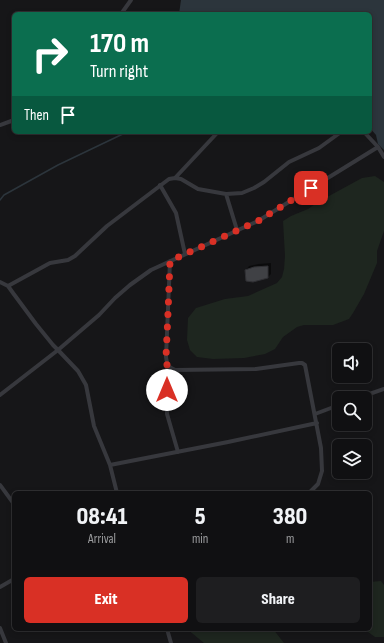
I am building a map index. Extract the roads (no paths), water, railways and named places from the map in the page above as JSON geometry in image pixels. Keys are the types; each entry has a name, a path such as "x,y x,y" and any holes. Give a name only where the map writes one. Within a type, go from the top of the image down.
{"street":[{"path":"122,12 131,0"},
{"path":"0,126 12,121"},
{"path":"175,178 216,134"},
{"path":"8,286 50,263 68,260 75,256 107,226 169,179 181,179 198,189 226,194 242,193 264,182 289,162 319,148 338,134"},
{"path":"366,134 378,147 384,157"},
{"path":"0,395 58,350 99,315 115,298 145,274 258,221 378,147"},
{"path":"160,185 176,213 185,254"},
{"path":"226,194 237,230"},
{"path":"170,261 166,357 167,414 178,452"},
{"path":"1,284 8,286 14,292 36,324 53,345 78,371 86,385 94,426 110,465 116,491"},
{"path":"167,365 170,369 175,370 230,370 256,369 302,363 305,365 321,448 322,471 318,484 311,491"},
{"path":"372,393 384,388"},
{"path":"315,414 332,408"},
{"path":"110,465 317,423"},
{"path":"0,485 12,501"},
{"path":"0,587 12,580"},
{"path":"0,628 6,643"},
{"path":"168,631 171,643"}],"waterway":[{"path":"0,200 4,195 58,165 123,134"}]}
